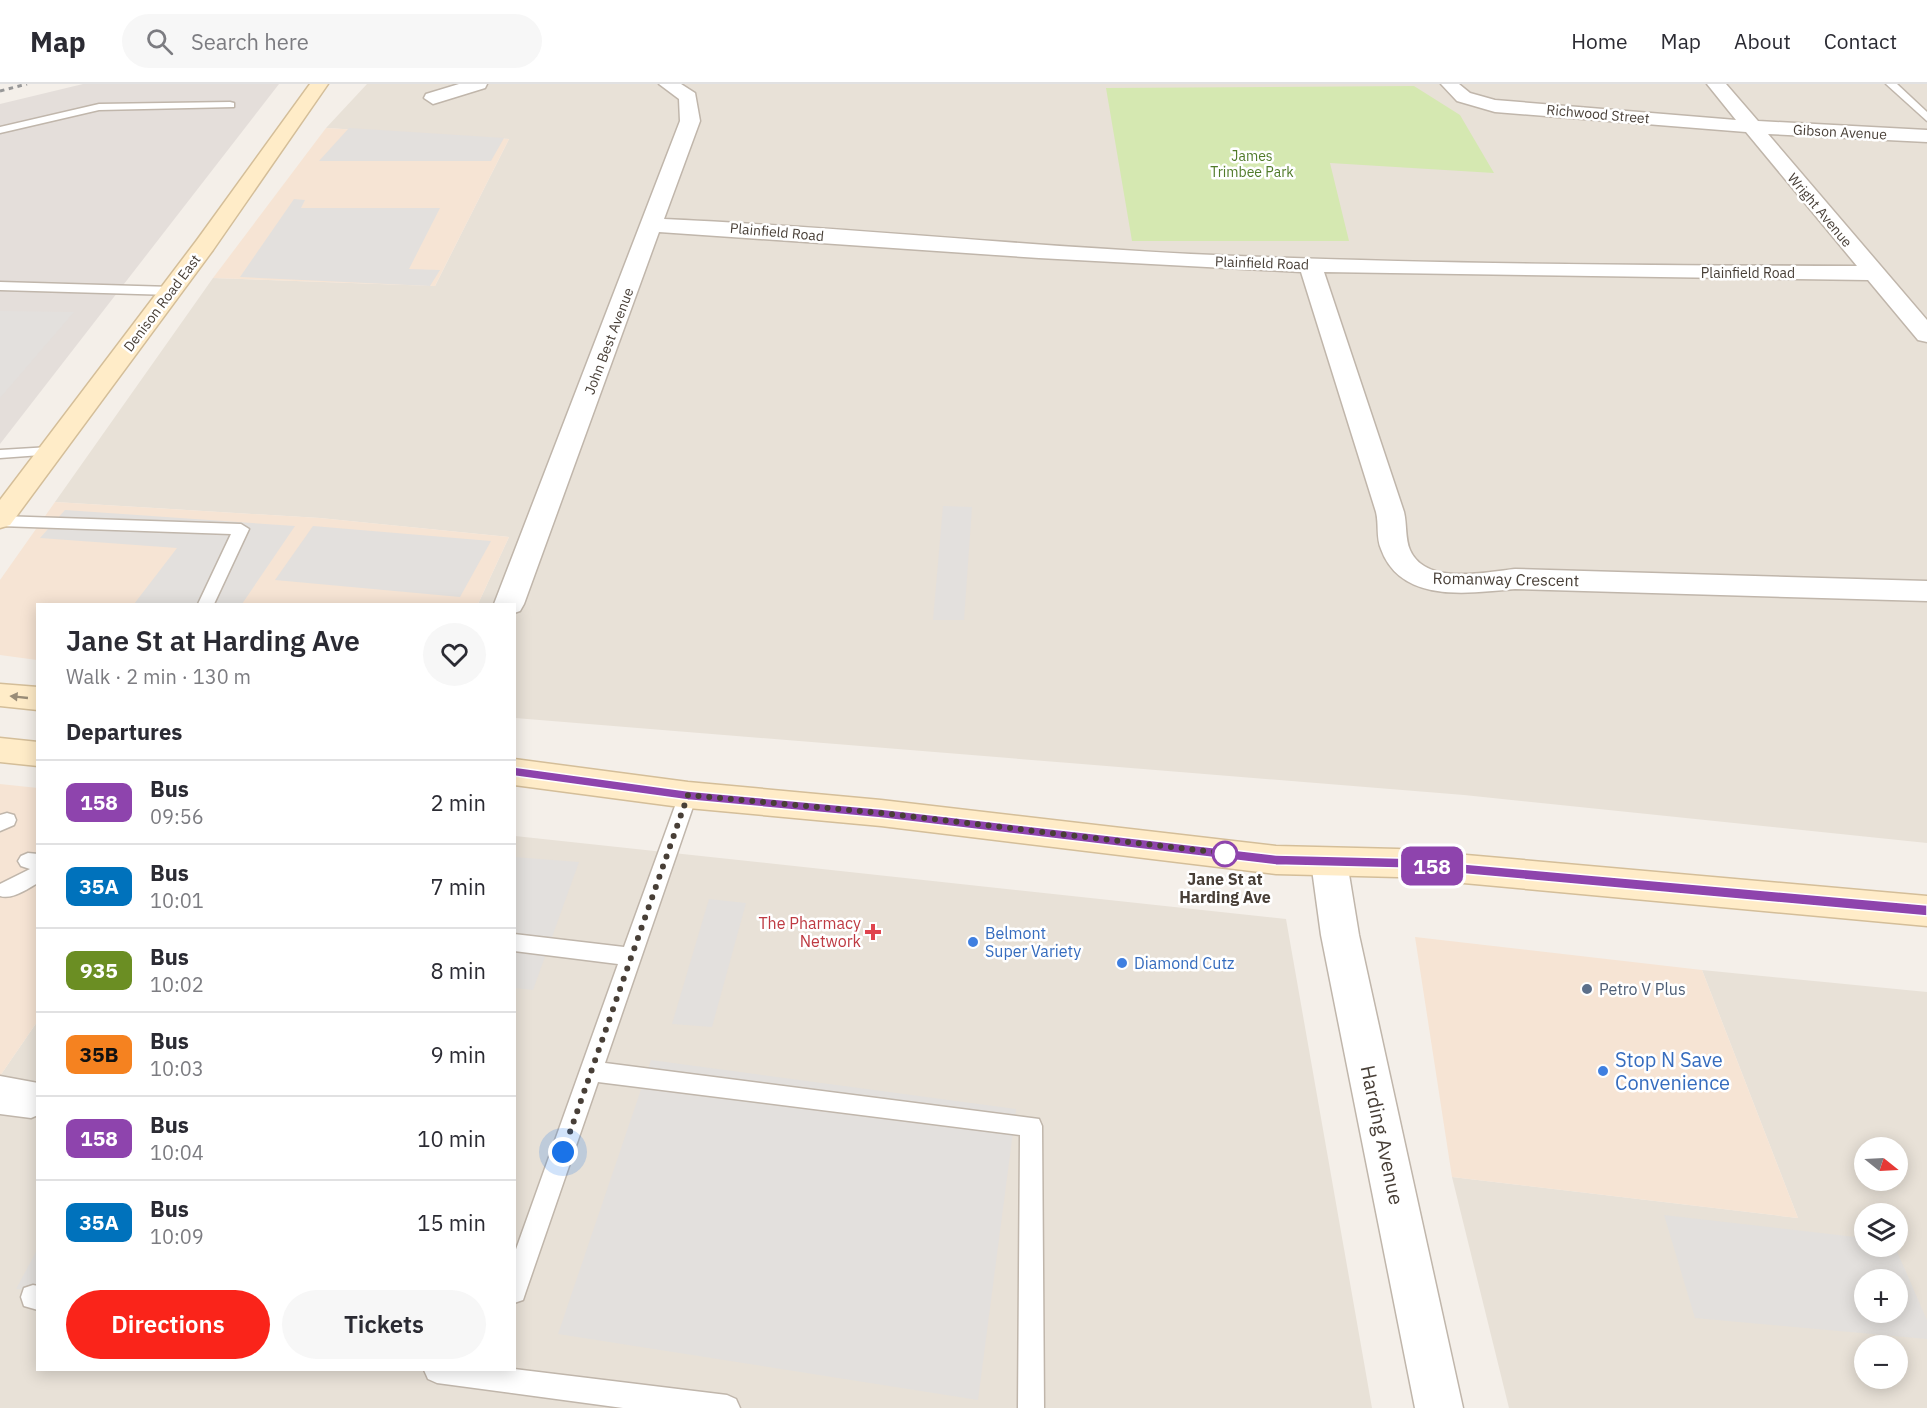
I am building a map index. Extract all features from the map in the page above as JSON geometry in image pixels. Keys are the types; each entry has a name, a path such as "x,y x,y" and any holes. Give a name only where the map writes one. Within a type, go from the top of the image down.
{"main road":[{"name":"Denison Road East","path":"0,520 172,291 319,84"},
{"path":"0,695 36,699"},
{"path":"0,750 36,754"},
{"path":"516,772 688,795 881,813 1276,860 1410,864 1927,911"}],"street":[{"path":"433,98 478,84"},
{"name":"John Best Avenue","path":"508,603 690,121 688,97 668,84"},
{"name":"Richwood Street","path":"1450,84 1453,91 1471,101 1495,106 1753,127"},
{"name":"Wright Avenue","path":"1716,84 1927,335"},
{"name":"Gibson Avenue","path":"1753,127 1927,136"},
{"name":"Plainfield Road","path":"652,225 720,227 1094,255 1310,265 1547,271 1873,273"},
{"name":"Romanway Crescent","path":"1310,265 1383,490 1393,527 1395,549 1410,572 1427,579 1459,582 1515,579 1927,591"},
{"name":"Harding Avenue","path":"1329,862 1340,934 1438,1408"}],"lane":[{"path":"1891,84 1927,118"},
{"path":"0,130 99,107 230,105"},
{"path":"0,286 172,291"},
{"path":"0,454 50,452"},
{"path":"0,520 241,529 206,603"},
{"path":"516,1285 688,795"},
{"path":"6,890 34,866"},
{"path":"516,942 631,957"},
{"path":"591,1071 1031,1126 1031,1408"},
{"path":"449,1371 486,1374 727,1408"}],"shaded area":[{"path":"83,84 279,84 0,444 0,104"},
{"path":"367,84 1927,84 1927,843 1464,795 516,718 516,603 478,603 509,537 320,518 55,502 213,278 435,286 509,139 326,128"},
{"path":"326,128 509,139 435,286 213,278"},
{"path":"349,128 504,138 491,161 319,161"},
{"path":"294,199 305,200 301,208 440,208 409,269 440,270 430,286 240,277"},
{"path":"0,311 74,312 0,398"},
{"path":"55,502 320,518 509,537 478,603 36,603 36,660 0,655 0,580"},
{"path":"943,506 972,507 964,620 933,620"},
{"path":"65,510 295,526 243,603 135,603 177,548 40,538"},
{"path":"313,526 491,541 460,597 275,580"},
{"path":"0,784 36,788 36,1023 0,1076"},
{"path":"516,836 1286,919 1372,1408 0,1408 0,1076 36,1023 36,1371 516,1371"},
{"path":"516,857 579,862 533,990 516,988"},
{"path":"709,899 746,903 712,1027 672,1024"},
{"path":"1415,937 1702,970 1798,1218 1452,1177"},
{"path":"1702,970 1927,992 1927,1408 1509,1408 1452,1177 1798,1218"},
{"path":"651,1060 1016,1109 978,1400 558,1334"},
{"path":"1664,1215 1854,1237 1854,1257 1899,1257 1905,1269 1854,1269 1854,1323 1908,1323 1908,1277 1927,1320 1927,1339 1908,1337 1908,1335 1883,1335 1695,1318"},
{"path":"36,1252 36,1291 16,1289"}],"green space":[{"name":"James Trimbee Park","path":"1414,86 1460,115 1494,173 1330,163 1349,241 1132,241 1106,88"}],"railway":[{"path":"0,91 27,84"}],"bus line":[{"name":"158","path":"516,772 688,795 881,813 1276,860 1398,863 1927,911"}],"place":[{"name":"Jane St at Harding Ave","path":"1225,854"},
{"name":"The Pharmacy Network","path":"873,932"},
{"name":"Belmont Super Variety","path":"973,942"},
{"name":"Diamond Cutz","path":"1122,963"},
{"name":"Petro V Plus","path":"1587,989"},
{"name":"Stop N Save Convenience","path":"1603,1071"}],"route":[{"path":"563,1152 688,795 881,813 1231,854 1225,854"}]}
